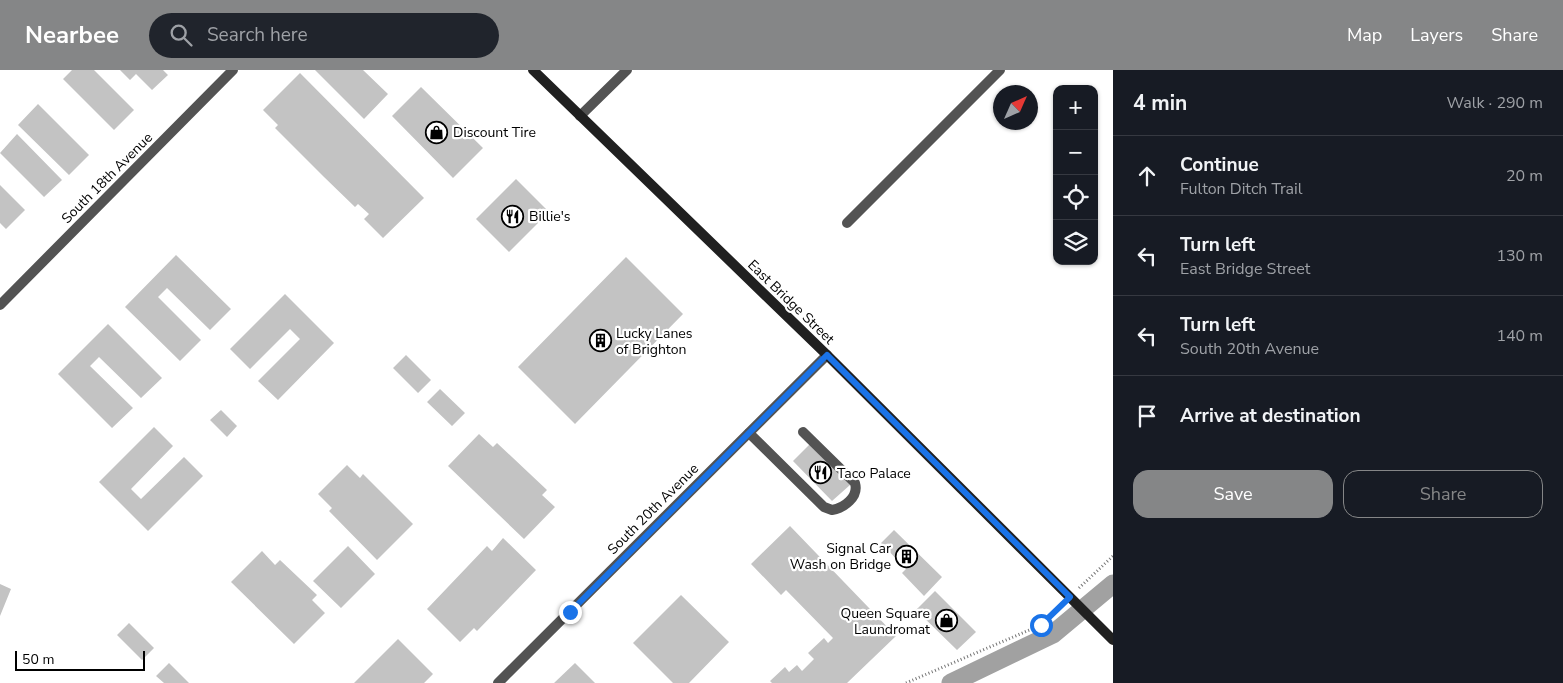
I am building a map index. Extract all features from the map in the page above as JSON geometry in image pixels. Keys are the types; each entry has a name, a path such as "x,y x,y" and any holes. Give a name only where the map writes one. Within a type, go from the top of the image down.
{"main road":[{"name":"East Bridge Street","path":"533,70 827,355 1113,640"}],"street":[{"name":"South 18th Avenue","path":"0,305 233,70"},
{"path":"580,116 627,70"},
{"path":"847,223 1000,70"},
{"name":"South 20th Avenue","path":"498,683 827,355"},
{"path":"749,433 824,507 832,510 843,507 854,496 855,483 803,432"}],"path":[{"path":"906,683 1041,625 1072,599 1113,556"}],"building":[{"path":"72,70 94,70 134,110 114,130 63,79"},
{"path":"120,70 163,70 168,75 152,90 136,74 130,80"},
{"path":"315,70 363,70 388,94 364,119"},
{"path":"300,73 424,198 383,238 364,219 369,214 358,204 355,207 324,177 275,128 278,125 263,110"},
{"name":"Discount Tire","path":"421,87 483,148 453,178 392,116"},
{"path":"38,104 89,155 69,175 18,125"},
{"path":"17,134 62,180 44,197 0,153"},
{"name":"Billie's","path":"516,179 549,212 509,252 476,219"},
{"path":"0,185 25,210 6,229 0,223"},
{"path":"176,255 231,309 210,330 167,288 158,297 201,340 180,361 125,307"},
{"name":"Lucky Lanes of Brighton","path":"626,257 683,314 575,424 518,367"},
{"path":"285,294 334,343 278,400 258,381 300,339 290,329 250,369 230,349"},
{"path":"108,324 162,378 141,398 99,357 90,366 133,408 112,428 58,374"},
{"path":"406,355 431,380 418,393 393,368"},
{"path":"440,389 465,413 452,426 427,402"},
{"path":"221,410 237,426 227,437 210,420"},
{"path":"154,427 173,446 131,489 141,499 184,457 203,476 148,531 99,482"},
{"path":"479,434 493,447 497,443 547,490 542,495 555,507 524,539 448,466"},
{"name":"Taco Palace","path":"810,444 850,485 832,501 793,461"},
{"path":"347,465 360,478 363,474 413,524 377,560 329,511 332,508 318,494"},
{"path":"790,526 896,636 847,683 772,683 770,681 785,667 789,672 797,665 802,671 814,659 808,653 824,638 828,643 833,638 786,590 781,595 751,564"},
{"name":"Signal Car Wash on Bridge","path":"894,530 942,577 924,596 902,573 906,569 881,543"},
{"path":"503,538 536,570 477,631 474,628 460,642 427,609 487,546 492,551"},
{"path":"348,546 375,574 341,608 313,581"},
{"path":"262,551 275,565 280,560 317,595 312,600 325,613 294,644 231,582"},
{"path":"0,584 11,589 0,616"},
{"name":"Queen Square Laundromat","path":"935,591 976,632 957,650 916,610"},
{"path":"681,595 729,642 689,683 673,683 633,643"},
{"path":"129,623 154,648 142,660 117,635"},
{"path":"398,639 433,674 424,683 354,683"},
{"path":"169,663 189,683 164,683 156,676"},
{"path":"575,663 595,683 554,683"}],"waterway":[{"path":"951,683 1053,634 1113,584"}],"place":[{"name":"Discount Tire","path":"437,132"},
{"name":"Billie's","path":"513,216"},
{"name":"Lucky Lanes of Brighton","path":"600,341"},
{"name":"Taco Palace","path":"821,473"},
{"name":"Signal Car Wash on Bridge","path":"907,556"},
{"name":"Queen Square Laundromat","path":"946,621"}],"route":[{"path":"570,612 827,355 1070,597 1041,625"}]}
